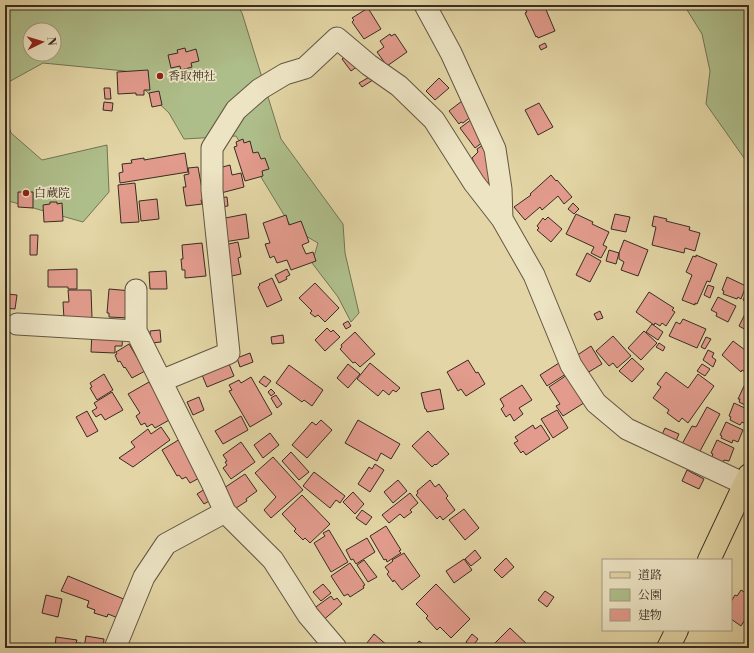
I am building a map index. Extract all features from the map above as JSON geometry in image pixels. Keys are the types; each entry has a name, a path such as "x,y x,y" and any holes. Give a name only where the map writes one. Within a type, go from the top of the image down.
{"main road":[{"path":"710,559 748,482"},
{"path":"668,648 676,631"}],"street":[{"path":"425,5 451,53 495,149 501,188 502,219"},
{"path":"161,381 229,353 212,190 212,148 236,110 260,89 285,74 305,68 337,38 369,65 399,86 434,120 474,183 502,219 534,275 571,365 596,403 627,429 748,482"},
{"path":"136,290 136,331 225,512 274,560 308,615 336,648"},
{"path":"17,324 136,331"},
{"path":"115,648 144,577 166,544 225,512"}],"green space":[{"path":"5,5 237,5 242,13 281,139 343,224 345,253 359,313 351,322 338,297 312,263 318,243 292,228 236,136 184,139 169,113 125,71 43,63 5,84"},
{"path":"684,5 749,5 749,165 706,104 710,71 702,34"},
{"path":"5,115 11,133 42,160 107,145 109,192 83,222 5,200"}],"building":[{"path":"535,5 544,5 555,31 538,38 537,36 536,37 525,13 527,12 525,9"},
{"path":"368,8 381,29 364,39 352,22 354,20 352,18"},
{"path":"390,34 391,36 395,34 407,52 387,66 377,52 384,47 380,41"},
{"path":"545,43 547,47 541,50 539,46"},
{"path":"185,48 186,52 196,49 199,61 191,63 192,67 181,70 180,66 171,68 168,55 178,53 177,50"},
{"path":"349,54 358,66 351,71 342,59"},
{"path":"148,70 150,90 144,90 144,95 136,95 136,93 118,94 117,72"},
{"path":"371,76 373,80 362,87 359,83"},
{"path":"439,78 449,88 435,100 426,91"},
{"path":"104,88 110,88 111,99 105,99"},
{"path":"159,91 162,105 152,107 149,93"},
{"path":"462,101 473,115 463,123 461,122 459,124 449,111"},
{"path":"104,102 113,103 112,111 103,110"},
{"path":"539,103 553,127 538,135 525,110"},
{"path":"472,119 487,139 475,148 460,128"},
{"path":"243,139 244,143 250,141 253,153 258,152 261,159 265,158 269,169 262,171 263,176 245,181 234,147 237,146 236,142"},
{"path":"486,143 497,186 487,190 472,158 478,152 477,149"},
{"path":"185,153 188,172 120,183 119,173 123,172 122,164 132,163 131,160 144,158 144,160"},
{"path":"230,165 232,175 241,173 244,187 221,193 215,169"},
{"path":"198,167 204,200 201,200 202,204 186,206 183,187 186,187 184,175 189,174 188,168"},
{"path":"551,175 572,197 564,204 558,196 542,210 540,207 525,220 514,207 531,195 530,194"},
{"path":"135,183 139,222 121,223 118,185"},
{"path":"18,192 33,192 33,208 18,207"},
{"path":"227,197 228,206 219,207 217,198"},
{"path":"157,199 159,219 141,221 139,201"},
{"path":"50,202 57,202 57,204 62,203 63,221 44,222 43,205 50,204"},
{"path":"573,203 579,209 574,214 568,209"},
{"path":"246,214 249,238 224,242 220,219"},
{"path":"576,214 609,232 603,245 607,247 601,258 591,253 594,247 566,234"},
{"path":"615,214 630,217 626,232 611,229"},
{"path":"286,215 289,225 301,221 309,242 302,245 306,254 313,252 316,261 291,270 287,260 277,263 274,256 270,258 265,244 270,243 263,223"},
{"path":"654,216 667,219 666,221 690,227 689,230 700,233 695,251 685,248 684,253 652,245 656,227 652,226"},
{"path":"548,217 562,229 551,242 537,230 539,228 537,226 543,218 545,220"},
{"path":"30,235 38,235 37,255 30,255"},
{"path":"624,240 648,250 638,276 621,270 624,262 619,259 619,253"},
{"path":"238,242 241,257 238,258 241,274 227,277 224,245"},
{"path":"202,243 206,276 185,278 185,270 182,270 181,259 183,259 182,245"},
{"path":"609,250 619,253 616,264 606,261"},
{"path":"587,253 601,261 590,282 576,275"},
{"path":"696,255 717,264 710,282 707,281 697,304 695,303 695,305 682,300 692,275 686,272 693,256 696,257"},
{"path":"77,269 77,289 68,289 68,287 48,287 48,270"},
{"path":"287,269 290,275 286,277 287,279 279,283 275,275"},
{"path":"166,271 167,289 150,289 149,272"},
{"path":"727,277 746,286 741,299 723,294 724,291 722,290"},
{"path":"272,278 282,300 267,307 258,287 260,285 259,284"},
{"path":"315,283 339,308 325,322 318,315 315,317 310,313 312,311 299,298"},
{"path":"708,285 714,287 710,298 704,295"},
{"path":"749,288 749,306 746,304 747,302 743,300"},
{"path":"109,289 132,291 130,318 109,317 109,313 107,313"},
{"path":"68,290 91,290 92,318 64,319 63,302 69,302"},
{"path":"649,292 674,308 672,310 675,312 666,326 662,323 660,326 655,323 654,325 636,312"},
{"path":"7,294 17,295 15,309 5,308"},
{"path":"718,297 736,306 728,322 716,316 717,313 711,310"},
{"path":"600,311 603,318 597,320 594,314"},
{"path":"745,314 749,316 749,333 739,326"},
{"path":"683,319 706,329 697,348 669,336 676,322 680,324"},
{"path":"348,321 351,326 346,329 343,324"},
{"path":"652,324 663,332 658,340 646,332"},
{"path":"327,328 331,332 333,330 340,337 325,351 315,340"},
{"path":"160,330 161,342 151,343 150,331"},
{"path":"644,331 657,343 641,360 628,348"},
{"path":"92,332 123,334 122,346 115,346 115,353 91,352"},
{"path":"355,332 375,354 360,367 355,362 353,363 340,349 342,347 341,345"},
{"path":"283,335 284,343 272,344 271,337"},
{"path":"613,336 631,356 617,368 613,363 609,366 596,351"},
{"path":"706,337 711,339 705,349 701,347"},
{"path":"733,341 749,353 749,370 747,373 742,370 741,372 722,355"},
{"path":"659,343 665,347 663,351 656,347"},
{"path":"129,344 145,371 132,378 120,361 118,362 115,355 117,354 116,352"},
{"path":"591,346 602,364 587,373 576,356"},
{"path":"708,350 714,353 712,357 716,360 713,367 703,360"},
{"path":"250,353 253,362 240,367 237,358"},
{"path":"632,358 644,369 632,382 619,371"},
{"path":"227,359 234,376 207,387 200,370"},
{"path":"468,360 476,373 478,372 485,384 466,396 461,389 458,391 447,372"},
{"path":"370,363 400,388 396,392 393,390 389,395 383,390 378,396 357,379"},
{"path":"559,363 566,374 547,386 540,375"},
{"path":"348,364 360,374 348,388 337,378"},
{"path":"702,364 710,369 705,376 697,371"},
{"path":"289,365 323,390 312,406 304,400 302,402 276,383"},
{"path":"666,372 688,388 698,374 714,386 688,423 682,418 679,422 667,413 669,410 653,398 661,387 657,384"},
{"path":"104,374 113,390 97,400 90,388 92,387 90,383"},
{"path":"567,375 587,401 563,416 556,406 560,404 549,387"},
{"path":"264,376 271,381 266,387 259,382"},
{"path":"251,377 272,414 250,427 229,391 232,390 229,385 239,380 241,383"},
{"path":"149,382 171,419 155,428 152,424 147,427 145,423 141,425 136,416 140,413 128,394"},
{"path":"522,385 532,400 519,408 523,414 514,421 510,414 506,417 501,409 504,406 500,399"},
{"path":"744,386 749,388 749,407 739,402 740,399 738,399"},
{"path":"271,389 275,393 271,396 268,392"},
{"path":"440,389 444,409 427,412 421,393"},
{"path":"112,392 123,410 105,420 101,414 96,417 92,411 97,408 94,403"},
{"path":"276,395 282,404 277,408 271,398"},
{"path":"199,397 204,410 193,415 187,402"},
{"path":"734,403 749,410 749,418 746,424 742,422 740,425 730,420 731,417 729,416"},
{"path":"707,407 720,414 699,453 682,444 692,426 696,427"},
{"path":"557,410 568,428 553,438 541,419"},
{"path":"87,411 98,431 87,437 76,417"},
{"path":"241,416 248,430 223,444 215,431"},
{"path":"321,420 332,430 307,458 292,445 312,422 316,425"},
{"path":"358,420 400,444 391,459 381,453 377,461 345,443"},
{"path":"726,422 743,430 738,442 733,440 732,443 721,438 722,436 720,435"},
{"path":"533,425 535,429 541,425 550,439 526,455 523,451 521,453 514,443 518,441 515,437"},
{"path":"161,427 170,440 133,467 119,458 135,447 131,442 148,429 151,434"},
{"path":"665,428 679,434 675,443 661,437"},
{"path":"428,431 449,454 432,467 412,446"},
{"path":"270,433 279,445 263,458 254,445"},
{"path":"180,439 203,476 190,483 186,477 182,479 179,475 177,476 162,450"},
{"path":"717,440 734,448 729,461 724,460 721,463 711,459 713,454 711,453"},
{"path":"241,442 255,462 231,479 223,468 227,465 225,462 227,461 223,455"},
{"path":"291,452 309,472 299,480 282,461"},
{"path":"273,457 303,490 271,518 264,510 276,497 255,473"},
{"path":"375,464 384,470 370,492 358,484 369,467 372,469"},
{"path":"687,470 704,479 699,489 682,481"},
{"path":"314,472 345,496 340,503 336,500 330,508 303,486"},
{"path":"245,474 257,491 246,499 247,501 233,510 221,490"},
{"path":"398,480 407,491 393,503 384,492"},
{"path":"430,480 435,487 439,484 448,496 446,498 455,510 443,520 440,516 437,519 416,495 418,493 417,491"},
{"path":"205,489 211,500 204,504 197,494"},
{"path":"353,492 364,504 355,514 343,502"},
{"path":"410,493 418,503 410,510 412,512 404,518 400,514 389,523 382,515"},
{"path":"302,495 330,524 310,543 305,538 303,540 294,531 296,529 282,514"},
{"path":"464,509 479,528 465,540 449,520"},
{"path":"362,510 372,517 366,525 356,518"},
{"path":"386,526 401,550 399,551 401,553 387,562 386,559 384,560 370,536"},
{"path":"329,530 348,562 331,572 314,543 325,536 323,533"},
{"path":"367,538 375,552 356,564 353,559 351,560 346,550"},
{"path":"475,550 481,558 471,566 465,559"},
{"path":"404,553 420,576 402,590 387,574 389,572 385,567 393,561 392,560"},
{"path":"506,558 514,567 502,578 494,570"},
{"path":"464,559 472,570 454,583 446,571"},
{"path":"364,560 377,577 368,582 357,565"},
{"path":"350,563 365,585 363,586 364,588 350,597 348,594 344,596 331,576"},
{"path":"68,576 126,600 118,618 108,614 107,617 94,613 95,610 87,607 89,601 61,591"},
{"path":"323,584 331,593 321,601 313,592"},
{"path":"436,584 470,619 451,638 440,627 437,630 426,618 428,616 416,604"},
{"path":"741,590 749,595 749,613 741,626 732,620 732,600 735,595 737,596"},
{"path":"545,591 554,597 547,607 538,600"},
{"path":"46,595 62,599 58,617 42,613"},
{"path":"331,596 334,600 337,598 342,604 321,622 313,609"},
{"path":"510,628 531,648 491,647"},
{"path":"374,634 388,646 386,648 363,648"},
{"path":"472,634 478,639 472,647 466,642"},
{"path":"86,636 104,639 103,648 84,648"},
{"path":"56,637 77,640 76,643 81,643 80,648 55,648"},
{"path":"419,641 425,645 423,648 416,645"}],"place":[{"name":"香取神社","path":"160,76"},
{"name":"白蔵院","path":"26,193"}]}
